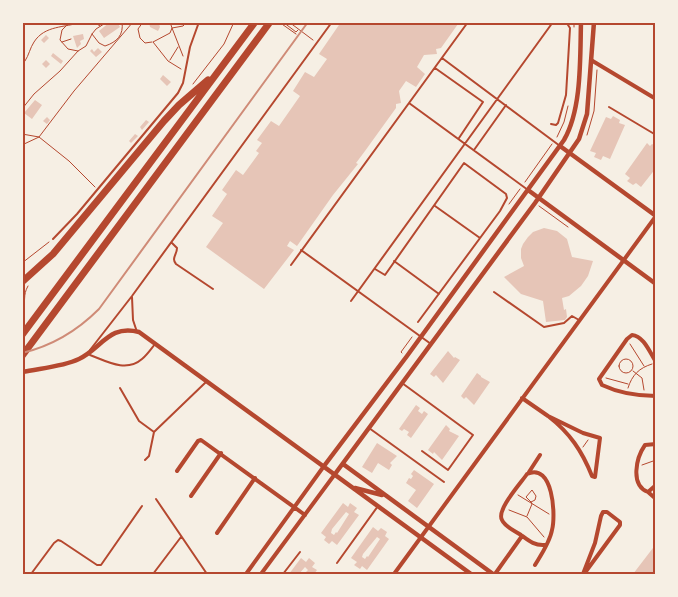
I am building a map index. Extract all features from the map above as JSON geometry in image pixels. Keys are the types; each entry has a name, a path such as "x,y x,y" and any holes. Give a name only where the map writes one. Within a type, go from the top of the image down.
{"highway":[{"path":"22,335 255,22"},
{"path":"22,356 270,22"},
{"path":"22,282 54,254 164,121 190,95 216,74"}],"street":[{"path":"246,574 560,146 571,127 575,111 581,22"},
{"path":"261,574 431,344 579,139 585,122 588,104 594,22"},
{"path":"591,60 656,99"},
{"path":"394,574 656,216 560,146"},
{"path":"528,190 656,284"},
{"path":"22,372 71,362 87,354 112,334 127,330 137,332 156,343 470,574"},
{"path":"656,362 646,346 637,336 632,335 600,376 599,381 602,385 627,394 656,396"},
{"path":"522,398 567,432 581,451 593,477 597,474 600,438 548,416"},
{"path":"177,471 198,441 204,441 305,515"},
{"path":"656,444 645,445 638,456 636,478 642,490 648,492 656,499"},
{"path":"191,496 221,453"},
{"path":"540,455 503,507 500,515 502,520 534,545 547,543"},
{"path":"343,464 494,574 522,536"},
{"path":"528,474 533,471 539,472 545,478 553,502 554,517 552,530 535,565"},
{"path":"217,533 255,478"},
{"path":"648,492 656,485"},
{"path":"352,486 389,498"},
{"path":"606,512 620,522 620,525 583,574 595,543 602,513 606,512"}],"lane":[{"path":"53,239 67,226 178,93 187,68 190,48 200,22"},
{"path":"156,343 142,359 136,363 124,366 87,354 132,296 332,22"},
{"path":"291,265 468,22"},
{"path":"352,301 553,22"},
{"path":"551,124 556,125 558,123 566,94 570,28 566,22"},
{"path":"442,58 560,146"},
{"path":"434,68 483,102 459,138"},
{"path":"409,103 528,190"},
{"path":"474,150 506,105"},
{"path":"609,107 656,135"},
{"path":"375,269 384,275 464,163 506,194 507,198 480,238 418,322"},
{"path":"434,205 480,238"},
{"path":"171,242 177,248 174,257 176,264 213,289"},
{"path":"301,250 431,344"},
{"path":"394,261 439,294"},
{"path":"494,292 544,327 564,323 573,316 579,320"},
{"path":"132,296 133,320 137,332"},
{"path":"146,460 149,456 154,432 207,381"},
{"path":"402,383 473,435 448,470 422,452"},
{"path":"120,388 139,421 154,432"},
{"path":"369,428 444,482"},
{"path":"156,499 207,574"},
{"path":"31,574 58,540 61,540 97,566 101,565 142,506"},
{"path":"337,562 378,506"},
{"path":"153,574 181,536"},
{"path":"283,574 300,552"}],"path":[{"path":"25,61 33,43 43,32 82,22"},
{"path":"94,22 101,26"},
{"path":"22,109 34,94 60,71 78,51 86,46 92,34 107,22"},
{"path":"92,34 100,43 105,46 110,45 120,36 123,30 122,22"},
{"path":"22,144 39,137 74,91 133,22"},
{"path":"143,22 138,30 140,38 145,43 153,42 170,33 172,28"},
{"path":"153,42 169,62 179,68 187,68 170,22"},
{"path":"172,28 183,26 187,22"},
{"path":"279,22 296,34"},
{"path":"283,22 296,32 298,29"},
{"path":"290,22 316,42"},
{"path":"68,25 62,30 60,35 61,42 68,49 78,51"},
{"path":"61,42 70,39"},
{"path":"169,62 179,46"},
{"path":"22,134 39,137 69,161 97,189"},
{"path":"22,263 53,239"},
{"path":"22,308 25,304 24,293 31,281"},
{"path":"627,339 644,366"},
{"path":"401,352 408,341"},
{"path":"626,359 630,360 634,366 632,370 628,373 622,372 619,368 620,362 626,359"},
{"path":"627,394 635,373 644,366 656,362"},
{"path":"632,370 642,378 645,396"},
{"path":"600,376 629,385"},
{"path":"581,451 591,435"},
{"path":"587,441 600,448"},
{"path":"638,466 656,460"},
{"path":"527,517 532,503 536,500 532,490 526,497 532,503"},
{"path":"514,493 554,517"},
{"path":"503,507 527,517 547,543"}],"building":[{"path":"110,22 117,22 120,27 104,38 99,31"},
{"path":"149,22 159,24 158,31 150,27"},
{"path":"341,22 462,22 460,25 458,24 441,48 436,49 437,54 424,55 417,67 425,74 416,87 406,81 399,91 401,103 396,104 396,108 356,163 358,164 333,195 297,246 290,241 287,246 294,250 264,289 206,247 223,223 212,216 227,194 222,190 236,170 243,175 259,153 256,151 262,143 257,140 271,121 279,126 300,96 293,91 305,72 314,77 327,59 319,54"},
{"path":"83,34 84,39 80,41 81,44 77,48 73,36"},
{"path":"46,35 49,38 44,43 41,40"},
{"path":"98,48 102,52 96,57 90,51 92,49 94,52"},
{"path":"53,53 63,61 61,64 51,56"},
{"path":"46,60 50,64 46,68 42,64"},
{"path":"163,75 171,82 167,86 160,79"},
{"path":"35,100 42,105 32,119 24,113"},
{"path":"613,116 620,120 619,123 625,125 610,159 603,156 601,160 594,157 596,153 590,151 606,117 611,119"},
{"path":"47,117 50,120 47,124 43,121"},
{"path":"146,120 149,122 142,130 140,127"},
{"path":"135,134 138,136 131,143 129,141"},
{"path":"647,143 650,146 652,144 656,146 656,168 641,187 636,183 633,185 627,181 630,178 625,174"},
{"path":"544,228 557,231 567,239 572,257 593,261 588,276 581,286 569,296 562,298 564,310 566,309 567,317 565,320 546,322 543,301 521,294 504,277 524,266 521,258 523,244 533,232"},
{"path":"448,351 454,358 460,360 443,383 436,375 434,377 430,374"},
{"path":"477,373 490,382 474,405 466,397 464,399 461,396"},
{"path":"416,405 420,408 418,411 422,414 424,411 428,414 411,438 407,435 409,432 399,429"},
{"path":"446,425 450,429 449,431 459,436 442,460 434,452 433,454 428,450"},
{"path":"377,443 397,456 390,463 392,465 389,470 378,463 372,473 362,467"},
{"path":"414,470 434,484 417,508 408,501 416,490 406,483 413,476 411,474"},
{"path":"343,503 348,507 350,503 357,508 354,512 359,515 337,545 332,541 329,544 324,540 326,537 321,533","holes":["346,512 349,514 337,533 334,535 331,533 332,529"]},
{"path":"373,527 378,531 381,528 387,532 385,536 389,539 367,570 362,566 360,569 354,565 357,562 351,558","holes":["377,537 380,539 368,557 365,559 362,557"]},
{"path":"656,544 656,571 653,574 633,574"},
{"path":"301,558 306,562 309,558 315,563 312,567 317,570 314,574 304,574 308,570 305,567 299,574 289,574"}],"railway":[{"path":"22,353 64,337 99,309 308,22"}]}
